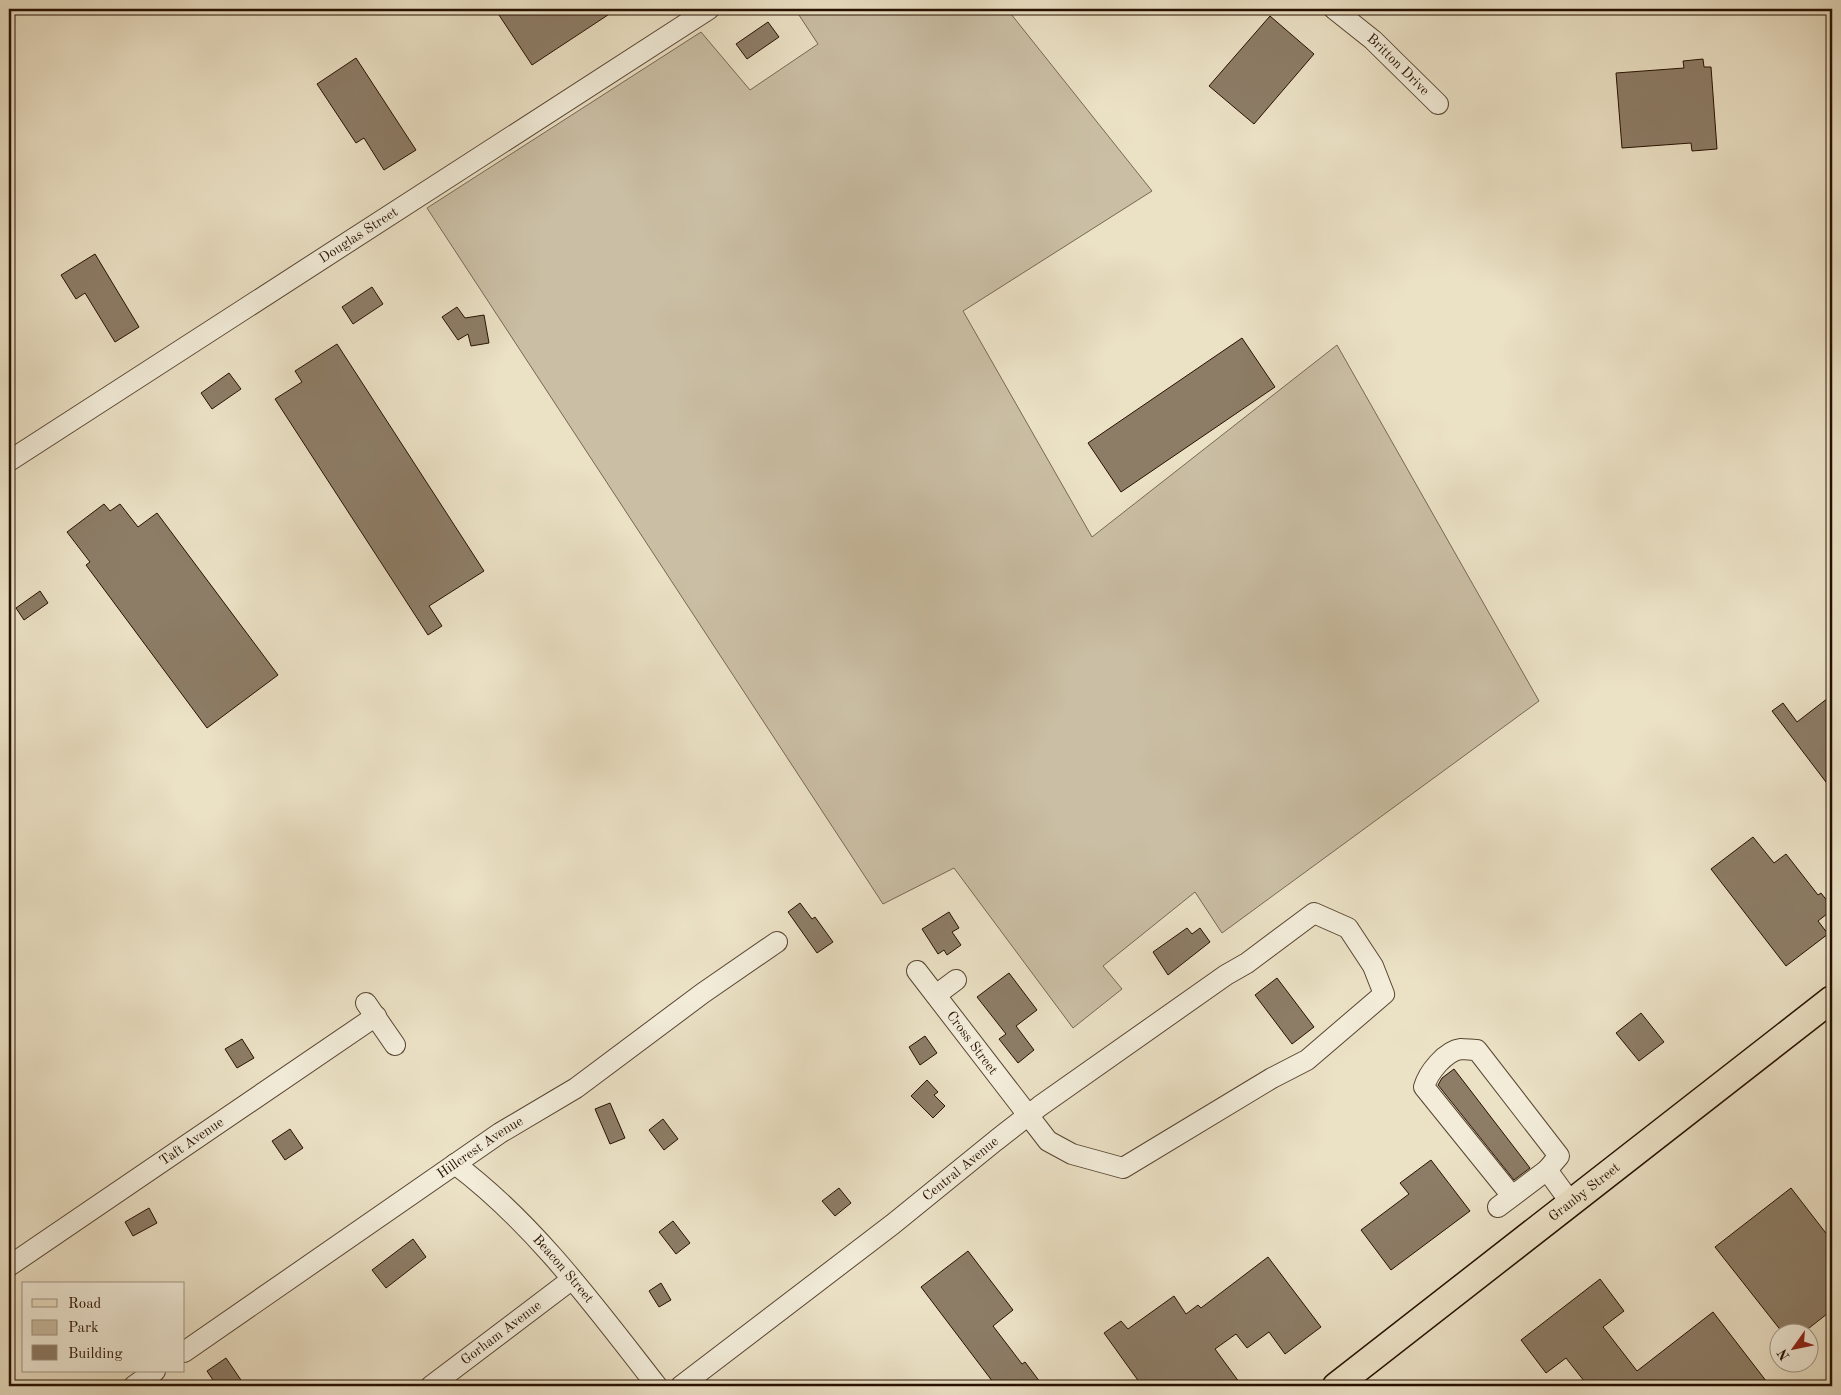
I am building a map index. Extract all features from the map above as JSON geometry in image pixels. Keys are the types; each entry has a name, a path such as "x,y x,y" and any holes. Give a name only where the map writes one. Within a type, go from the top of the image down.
{"main road":[{"name":"Granby Street","path":"1336,1386 1832,999"}],"street":[{"name":"Douglas Street","path":"9,461 709,9"},
{"name":"Britton Drive","path":"1334,9 1373,40 1438,104"},
{"name":"Cross Street","path":"917,971 1048,1141 1072,1154 1123,1168 1272,1078 1307,1060 1384,994 1374,966 1348,928 1314,913 1247,963"},
{"name":"Hillcrest Avenue","path":"185,1351 514,1124 576,1088 703,993 777,942"},
{"name":"Central Avenue","path":"681,1386 887,1229 1028,1115 1226,975 1247,963"},
{"path":"936,995 956,980"},
{"name":"Taft Avenue","path":"9,1266 371,1009 395,1045"},
{"path":"1460,1049 1477,1050 1559,1156 1547,1170 1504,1202 1424,1087 1428,1074 1440,1061 1460,1049"},
{"name":"Beacon Street","path":"455,1164 498,1198 571,1280 657,1386"},
{"path":"1547,1170 1571,1203"},
{"name":"Gorham Avenue","path":"431,1386 571,1280"},
{"path":"134,1386 154,1372"}],"green space":[{"path":"795,9 1007,9 1152,191 963,311 1092,537 1337,345 1539,701 1222,933 1195,892 1103,966 1122,989 1073,1028 954,868 883,904 427,208 701,32 750,90 818,44"}],"building":[{"path":"495,9 617,9 532,65"},
{"path":"1270,16 1314,54 1254,124 1209,86"},
{"path":"768,22 779,37 747,59 736,44"},
{"path":"356,58 416,150 384,170 364,138 356,143 317,84"},
{"path":"1703,59 1704,67 1711,67 1717,149 1692,151 1691,143 1622,148 1616,73 1684,68 1683,61"},
{"path":"95,254 139,327 115,342 85,293 76,299 61,275"},
{"path":"372,287 383,304 353,324 342,307"},
{"path":"457,307 465,318 484,315 489,343 471,346 468,334 458,340 442,317"},
{"path":"1242,338 1275,387 1121,492 1088,443"},
{"path":"337,344 484,571 429,606 442,626 428,635 275,399 302,382 295,371"},
{"path":"229,373 241,389 212,409 201,393"},
{"path":"104,504 110,511 120,504 138,527 157,513 278,675 207,728 86,565 90,562 67,532"},
{"path":"40,591 48,603 24,620 16,608"},
{"path":"1832,695 1832,790 1772,711 1783,703 1797,722"},
{"path":"1753,837 1774,863 1786,854 1818,895 1821,893 1832,907 1832,910 1818,921 1828,934 1786,966 1711,869"},
{"path":"800,903 812,919 815,917 833,942 817,953 788,912"},
{"path":"949,912 959,928 952,932 961,945 947,955 944,950 938,954 922,929"},
{"path":"1187,928 1192,934 1200,928 1210,942 1168,975 1153,952"},
{"path":"1009,973 1037,1010 1016,1026 1034,1050 1018,1063 999,1039 1006,1034 977,997"},
{"path":"1277,978 1314,1027 1292,1044 1255,995"},
{"path":"1641,1013 1664,1042 1639,1061 1616,1033"},
{"path":"925,1036 937,1053 920,1065 909,1047"},
{"path":"242,1039 254,1058 237,1068 225,1049"},
{"path":"1454,1069 1530,1168 1514,1180 1438,1085 1442,1078"},
{"path":"927,1080 938,1092 934,1095 945,1106 933,1118 911,1096"},
{"path":"610,1103 625,1138 610,1144 595,1109"},
{"path":"663,1119 678,1139 664,1150 649,1130"},
{"path":"290,1129 303,1148 285,1160 272,1141"},
{"path":"1431,1160 1470,1211 1391,1270 1361,1230 1409,1194 1400,1183"},
{"path":"839,1188 851,1203 835,1216 822,1201"},
{"path":"1791,1188 1832,1241 1832,1310 1817,1322 1774,1322 1715,1247"},
{"path":"149,1208 157,1223 133,1236 125,1222"},
{"path":"673,1221 690,1243 676,1254 659,1232"},
{"path":"413,1239 426,1257 386,1288 372,1270"},
{"path":"968,1251 1013,1310 993,1326 1022,1364 1025,1362 1043,1386 996,1386 921,1287"},
{"path":"1268,1257 1321,1327 1285,1354 1269,1332 1247,1348 1236,1334 1215,1349 1242,1386 1142,1386 1104,1333 1121,1321 1128,1329 1174,1296 1186,1314 1198,1305 1201,1308"},
{"path":"1600,1279 1624,1311 1603,1327 1637,1371 1713,1312 1770,1386 1588,1386 1566,1358 1546,1373 1521,1340"},
{"path":"661,1283 671,1300 659,1307 649,1291"},
{"path":"226,1358 245,1386 217,1386 207,1371"}]}
